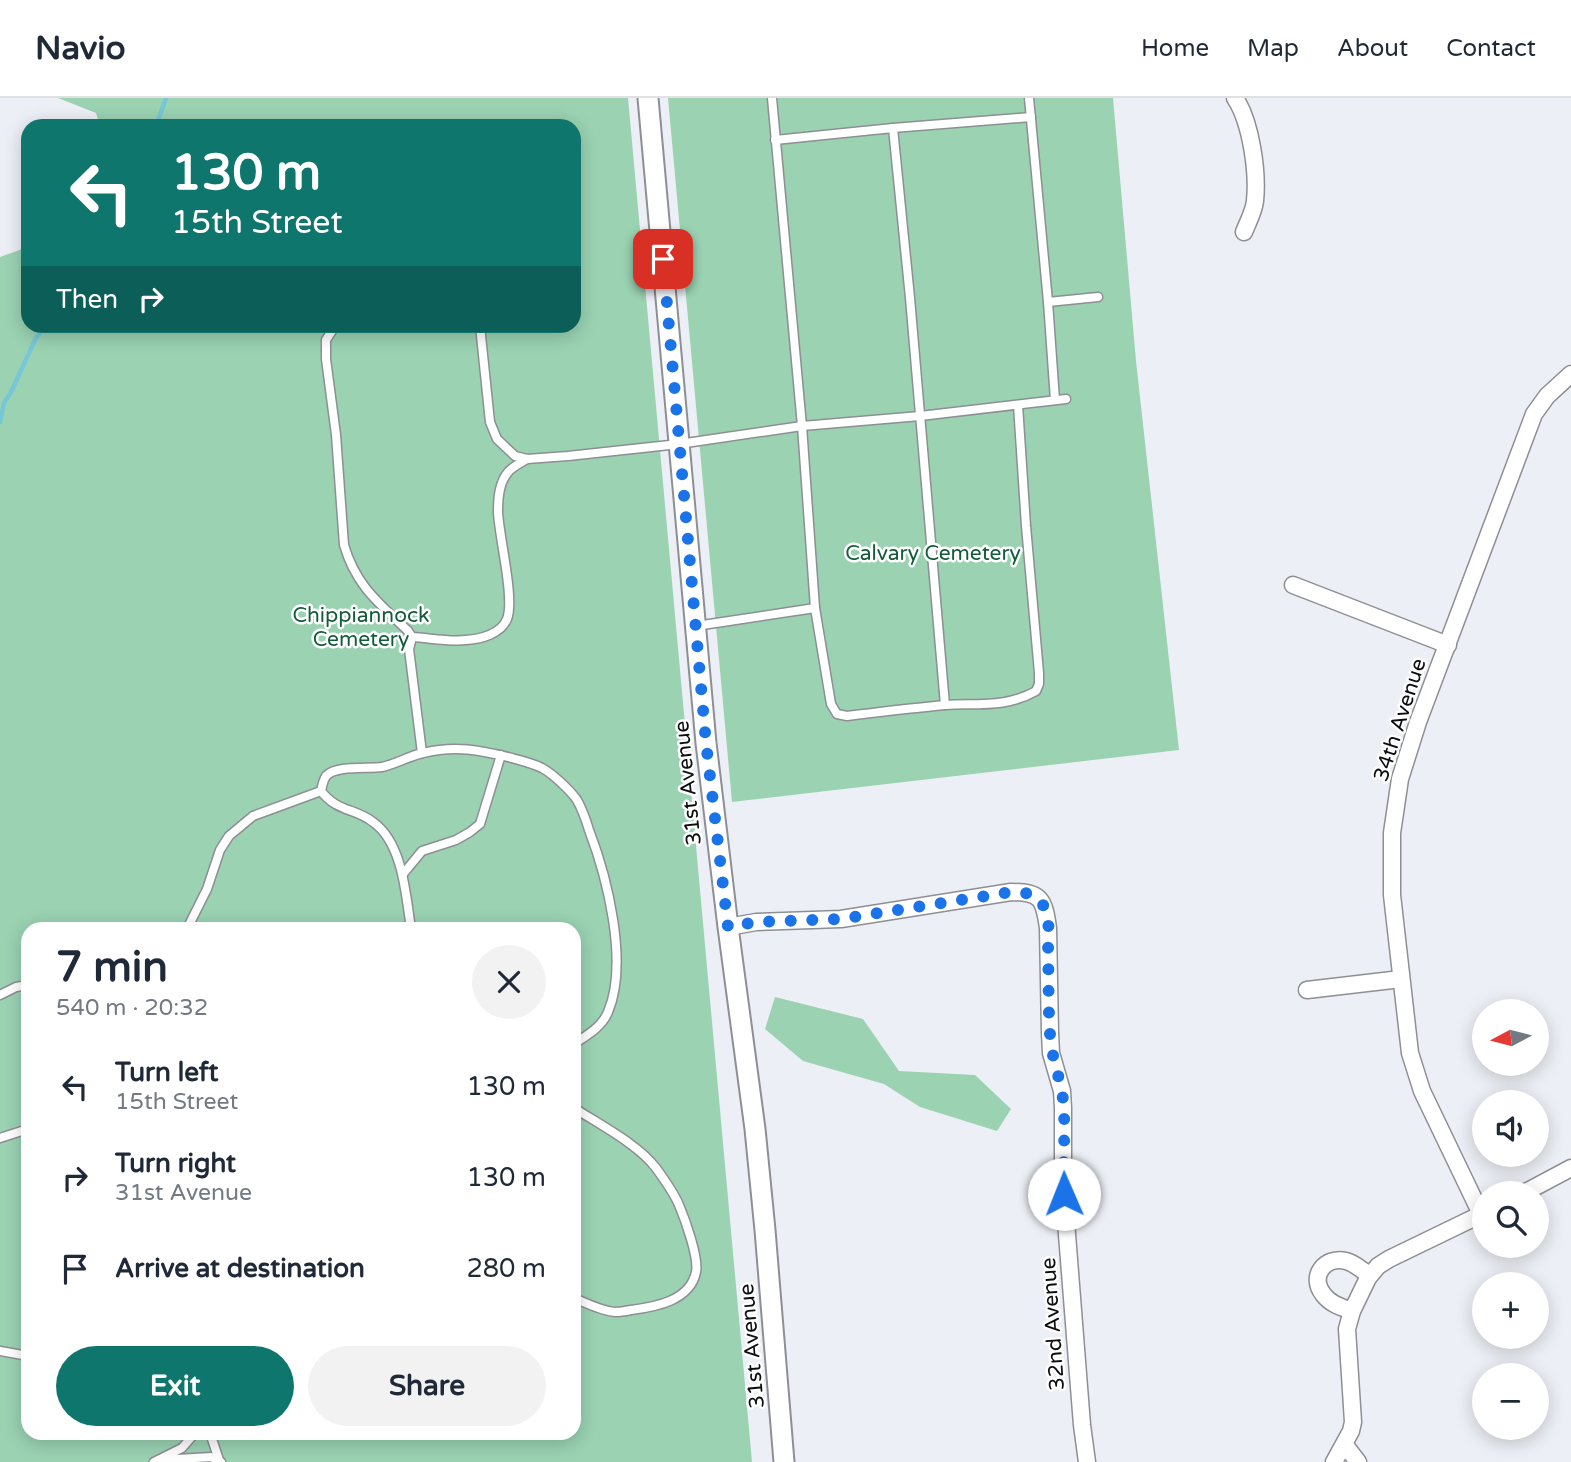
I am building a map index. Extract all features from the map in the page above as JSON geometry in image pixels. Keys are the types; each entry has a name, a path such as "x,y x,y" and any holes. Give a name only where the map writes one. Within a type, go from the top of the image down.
{"street":[{"name":"31st Avenue","path":"648,98 711,783 755,1129 784,1462"},
{"path":"1236,98 1244,113 1252,150 1255,186 1255,204 1244,232"},
{"name":"34th Avenue","path":"1472,1191 1422,1091 1410,1054 1392,895 1395,804 1418,722 1534,414 1547,396 1569,375"},
{"path":"1293,585 1448,645"},
{"name":"32nd Avenue","path":"728,927 756,922 841,919 1011,892 1034,895 1040,900 1045,909 1048,928 1051,1053 1062,1091 1064,1189 1087,1462"},
{"path":"1307,989 1401,979"},
{"path":"1546,1181 1571,1168"},
{"path":"1334,1462 1345,1445 1353,1422 1347,1329 1352,1311 1370,1275 1389,1259 1472,1218"},
{"path":"1352,1311 1332,1303 1323,1294 1317,1284 1323,1265 1343,1260 1370,1275"},
{"path":"1345,1445 1358,1462"}],"lane":[{"path":"772,98 816,608 831,704 837,714 847,716 945,705 999,704 1036,691 1040,673 1018,405"},
{"path":"1029,98 1055,400"},
{"path":"775,140 1031,117"},
{"path":"893,128 945,705"},
{"path":"1048,302 1098,297"},
{"path":"330,333 326,340 326,359 336,435 344,545 358,580 412,636 465,641 498,631 507,620 508,587 498,523 498,496 509,471 527,459"},
{"path":"482,333 490,422 497,439 514,456 527,459 679,444 802,426 1066,399"},
{"path":"696,626 816,608"},
{"path":"412,636 409,649 422,753"},
{"path":"321,791 328,774 338,769 368,769 390,765 422,753 464,748 527,762 554,776 576,798 597,850 612,910 616,971 612,998 608,1013 601,1023 581,1039"},
{"path":"403,874 422,851 456,840 480,824 501,755"},
{"path":"321,791 329,801 374,822 393,846 403,874 410,922"},
{"path":"191,922 207,889 220,850 229,836 253,816 321,791"},
{"path":"0,995 21,986"},
{"path":"581,1113 639,1150 655,1166 679,1204 695,1254 697,1270 693,1282 685,1292 671,1301 649,1308 615,1312 581,1301"},
{"path":"0,1138 21,1131"},
{"path":"0,1351 21,1355"},
{"path":"157,1461 182,1448 189,1440"},
{"path":"212,1440 220,1461"},
{"path":"157,1461 211,1457 220,1461"}],"green space":[{"name":"Chippiannock Cemetery","path":"58,98 628,98 752,1462 0,1462 0,257 21,250 21,333 581,333 581,119 98,119 96,113"},
{"name":"Calvary Cemetery","path":"668,98 1113,98 1136,361 1179,750 732,802"},
{"path":"775,997 863,1019 899,1071 975,1075 1011,1109 997,1131 920,1107 884,1084 803,1061 765,1029"}],"waterway":[{"path":"158,119 166,98"},
{"path":"0,422 4,403 40,333"}],"route":[{"path":"663,259 706,743 728,927 756,922 841,919 1011,892 1034,895 1045,909 1048,928 1051,1053 1062,1091 1064,1194"}]}
